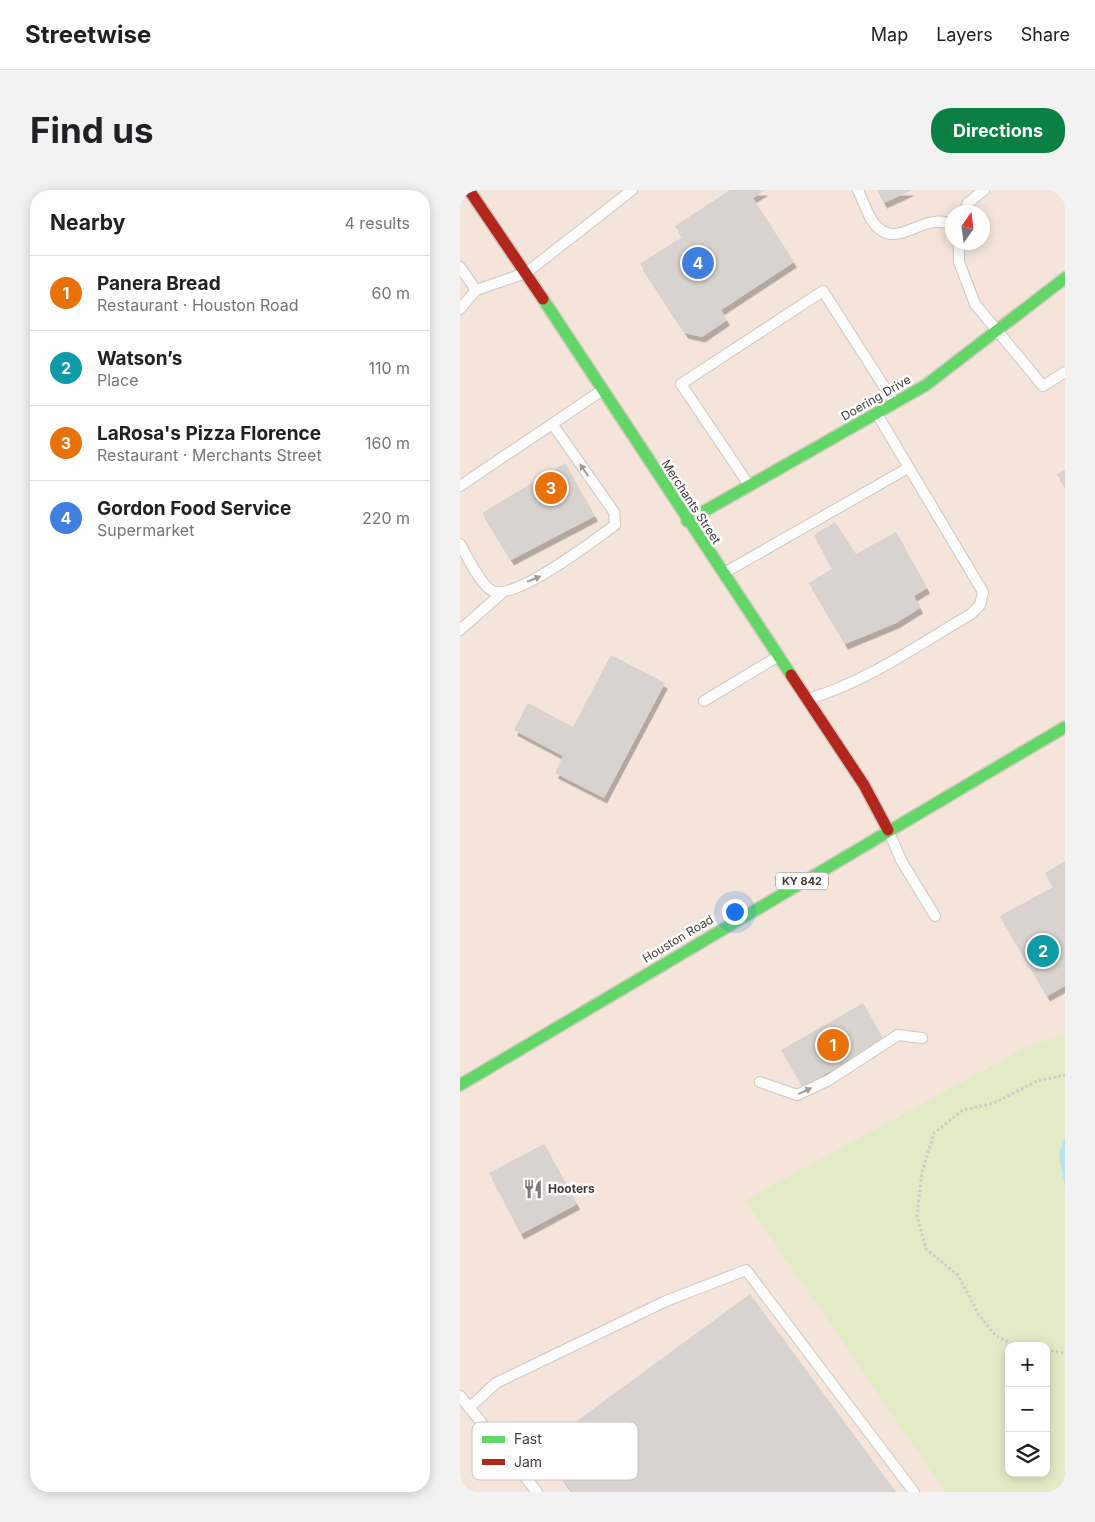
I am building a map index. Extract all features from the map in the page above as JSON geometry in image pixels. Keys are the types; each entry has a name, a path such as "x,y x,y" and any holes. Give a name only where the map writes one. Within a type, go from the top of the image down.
{"street":[{"name":"Merchants Street","path":"469,190 526,273 687,521 864,785 888,830"},
{"name":"Doering Drive","path":"687,521 946,372 1065,278"},
{"name":"Houston Road","path":"460,1085 1065,727"}],"lane":[{"path":"460,309 476,290 526,273 632,190"},
{"path":"858,190 872,220 885,232 899,235 929,221 945,221"},
{"path":"967,205 984,190"},
{"path":"959,250 959,262 975,304 1043,386 1065,372"},
{"path":"460,268 476,290"},
{"path":"750,486 681,384 823,291 895,403"},
{"path":"460,486 553,425 602,390"},
{"path":"807,700 832,692 868,674 971,614 980,605 983,592 876,414"},
{"path":"460,630 502,593 541,577 615,525 614,512 553,425"},
{"path":"723,574 908,468"},
{"path":"460,544 464,560 482,581 491,590 502,593"},
{"path":"704,701 778,656"},
{"path":"888,830 901,860 935,916"},
{"path":"760,1082 797,1094 829,1080 898,1035 922,1038"},
{"path":"469,1408 496,1383 666,1301 746,1270 914,1492"},
{"path":"460,1396 480,1422"},
{"path":"527,1480 537,1492"}],"path":[{"path":"1009,1342 996,1336 979,1315 958,1275 926,1249 917,1216 922,1172 934,1132 963,1110 994,1103 1037,1081 1065,1075"},
{"path":"1050,1351 1065,1353"}],"shaded area":[{"path":"460,190 1065,190 1065,1034 1022,1049 745,1200 945,1492 460,1492"}],"green space":[{"path":"1065,1034 1065,1492 945,1492 745,1200 1022,1049"}],"water":[{"path":"1065,1137 1065,1187 1059,1155"}],"building":[{"path":"730,190 765,190 753,198 794,262 721,310 727,320 702,337 685,333 640,264 682,237 675,226"},
{"path":"877,190 912,190 884,203"},
{"path":"565,463 595,516 511,560 482,513"},
{"path":"1065,470 1065,488 1057,474"},
{"path":"835,522 856,554 896,532 927,588 914,596 920,608 896,623 845,644 809,583 832,569 814,535"},
{"path":"611,655 665,683 604,798 555,773 563,756 514,730 528,703 573,727"},
{"path":"1065,861 1065,986 1047,996 1000,916 1053,887 1045,873"},
{"path":"863,1003 884,1040 803,1087 781,1050"},
{"name":"Hooters","path":"544,1144 577,1204 521,1234 489,1173"},
{"path":"750,1294 896,1492 572,1492 563,1480 638,1480 638,1422 575,1422"}],"traffic: fast":[{"path":"687,521 926,385 1065,278"},
{"path":"543,299 791,675"},
{"path":"460,1085 1065,727"}],"traffic: jam":[{"path":"469,190 543,299"},
{"path":"791,675 864,785 888,830"}],"place":[{"name":"Gordon Food Service","path":"698,263"},
{"name":"LaRosa's Pizza Florence","path":"551,488"},
{"name":"Watson’s","path":"1043,951"},
{"name":"Panera Bread","path":"833,1045"},
{"name":"Hooters","path":"533,1189"}]}
